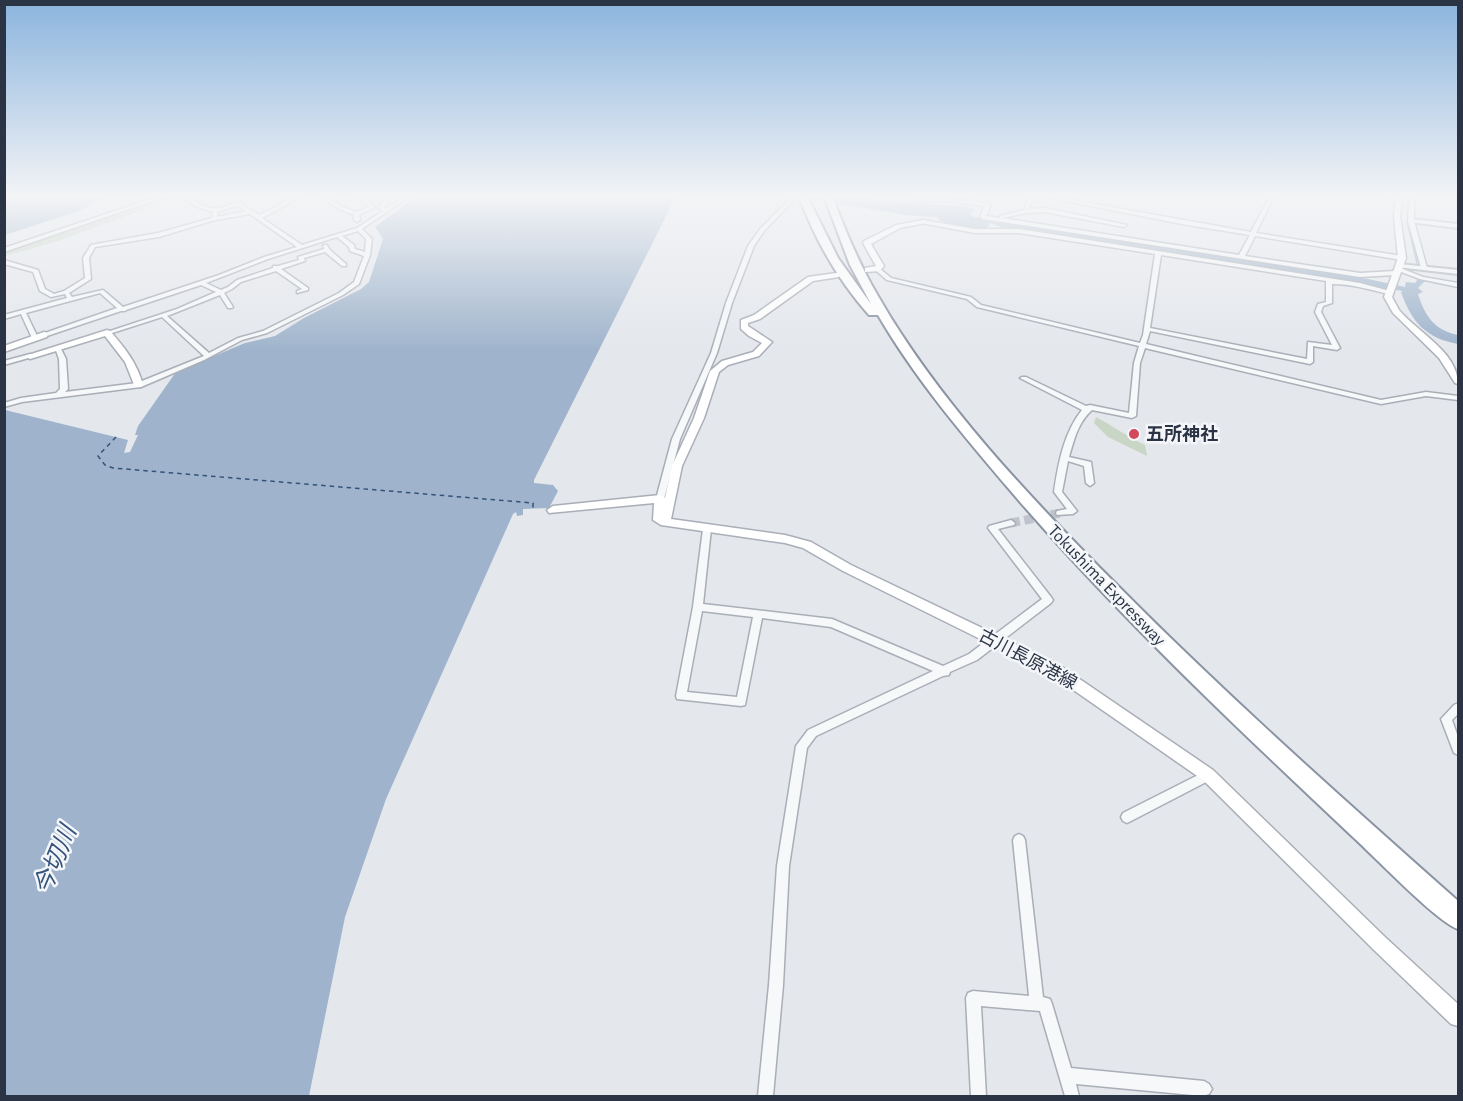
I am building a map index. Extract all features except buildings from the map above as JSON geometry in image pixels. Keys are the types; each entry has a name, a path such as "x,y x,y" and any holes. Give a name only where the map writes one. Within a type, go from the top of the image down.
{"highway":[{"path":"826,247 855,294 900,343"},
{"name":"Tokushima Expressway","path":"846,247 868,293 900,343 955,416 1001,471 1133,613 1241,718 1458,916"}],"main road":[{"path":"869,247 880,266 873,270"},
{"path":"1401,247 1402,258 1388,297 1392,307 1442,356 1458,381"},
{"path":"553,510 660,499 659,520 665,522 677,466 699,418 716,371 725,363 756,354 768,342 752,334 744,327 744,322 757,317 811,279 836,275"},
{"path":"30,356 106,333 122,347 132,364 138,385"},
{"path":"4,349 39,337"},
{"path":"30,356 39,337"},
{"name":"古川長原港線","path":"665,522 784,539 807,545 847,568 1054,669 1209,775 1380,944 1458,1017"}],"street":[{"path":"4,262 36,271 42,290 53,296 66,292 88,279 86,258 92,247"},
{"path":"23,313 39,337 202,283 300,247"},
{"path":"352,247 367,255"},
{"path":"4,405 21,400 58,395 125,389 208,356 240,339 265,332 357,283 368,247"},
{"path":"660,499 676,439 714,353 729,303 750,247"},
{"path":"1118,247 1351,284"},
{"path":"1178,247 1360,280 1422,278 1458,285"},
{"path":"1241,257 1245,247"},
{"path":"1335,247 1402,258"},
{"path":"1418,247 1424,268"},
{"path":"106,333 163,315 221,292 239,280 327,250 344,265"},
{"path":"1060,513 1073,511 1058,492 1060,469 1076,426 1086,409 1090,407 1132,416 1137,363 1144,346 1158,254"},
{"path":"262,260 306,289 298,292"},
{"path":"1147,329 1310,362 1310,343 1337,348 1318,312 1320,305 1329,303 1329,282 1351,284 1360,280 1394,279 1424,268 1458,272"},
{"path":"873,270 889,279 969,298 979,306 1381,402 1426,394 1458,398"},
{"path":"224,275 239,280"},
{"path":"202,283 221,292 230,307"},
{"path":"4,317 101,291 133,323"},
{"path":"66,292 71,299"},
{"path":"163,315 208,356"},
{"path":"58,348 65,360 62,383 64,389 58,395"},
{"path":"4,363 30,356"},
{"path":"1024,378 1086,409"},
{"path":"1064,458 1088,464 1090,483"},
{"path":"765,1096 776,985 783,866 802,746 812,733 833,722 945,672 973,657 1048,600 992,528 1011,524"},
{"path":"707,529 698,607 681,696 741,702 758,615"},
{"path":"698,607 832,623 945,672"},
{"path":"1458,708 1446,719 1458,750"},
{"path":"1127,816 1209,775"},
{"path":"1019,840 1036,1003"},
{"path":"978,1096 973,998 1045,1004 1072,1096"},
{"path":"1066,1075 1177,1091 1204,1089"}],"green space":[{"path":"21,247 35,247 5,256 5,253"},
{"path":"1096,417 1145,445 1147,456 1108,437 1094,423"}],"water":[{"name":"今切川","path":"380,247 650,247 534,480 534,483 553,485 558,491 549,508 523,509 523,515 517,516 516,512 513,514 386,799 345,917 309,1096 5,1096 5,410 128,440 124,453 130,452 138,435 135,435 138,426 176,372 245,343 275,336 304,318 361,289 369,282"},
{"path":"1129,247 1167,247 1368,279 1405,287 1406,282 1415,283 1418,279 1425,281 1418,288 1423,292 1418,294 1427,315 1443,330 1458,335 1458,344 1437,338 1422,327 1405,303 1401,292 1403,291"}],"waterway":[{"path":"1413,247 1417,263"}],"ferry route":[{"path":"116,437 98,456 105,465 113,468 533,503 533,508"}],"tunnel":[{"path":"1011,523 1060,513"}],"place":[{"name":"五所神社","path":"1134,434"}]}
